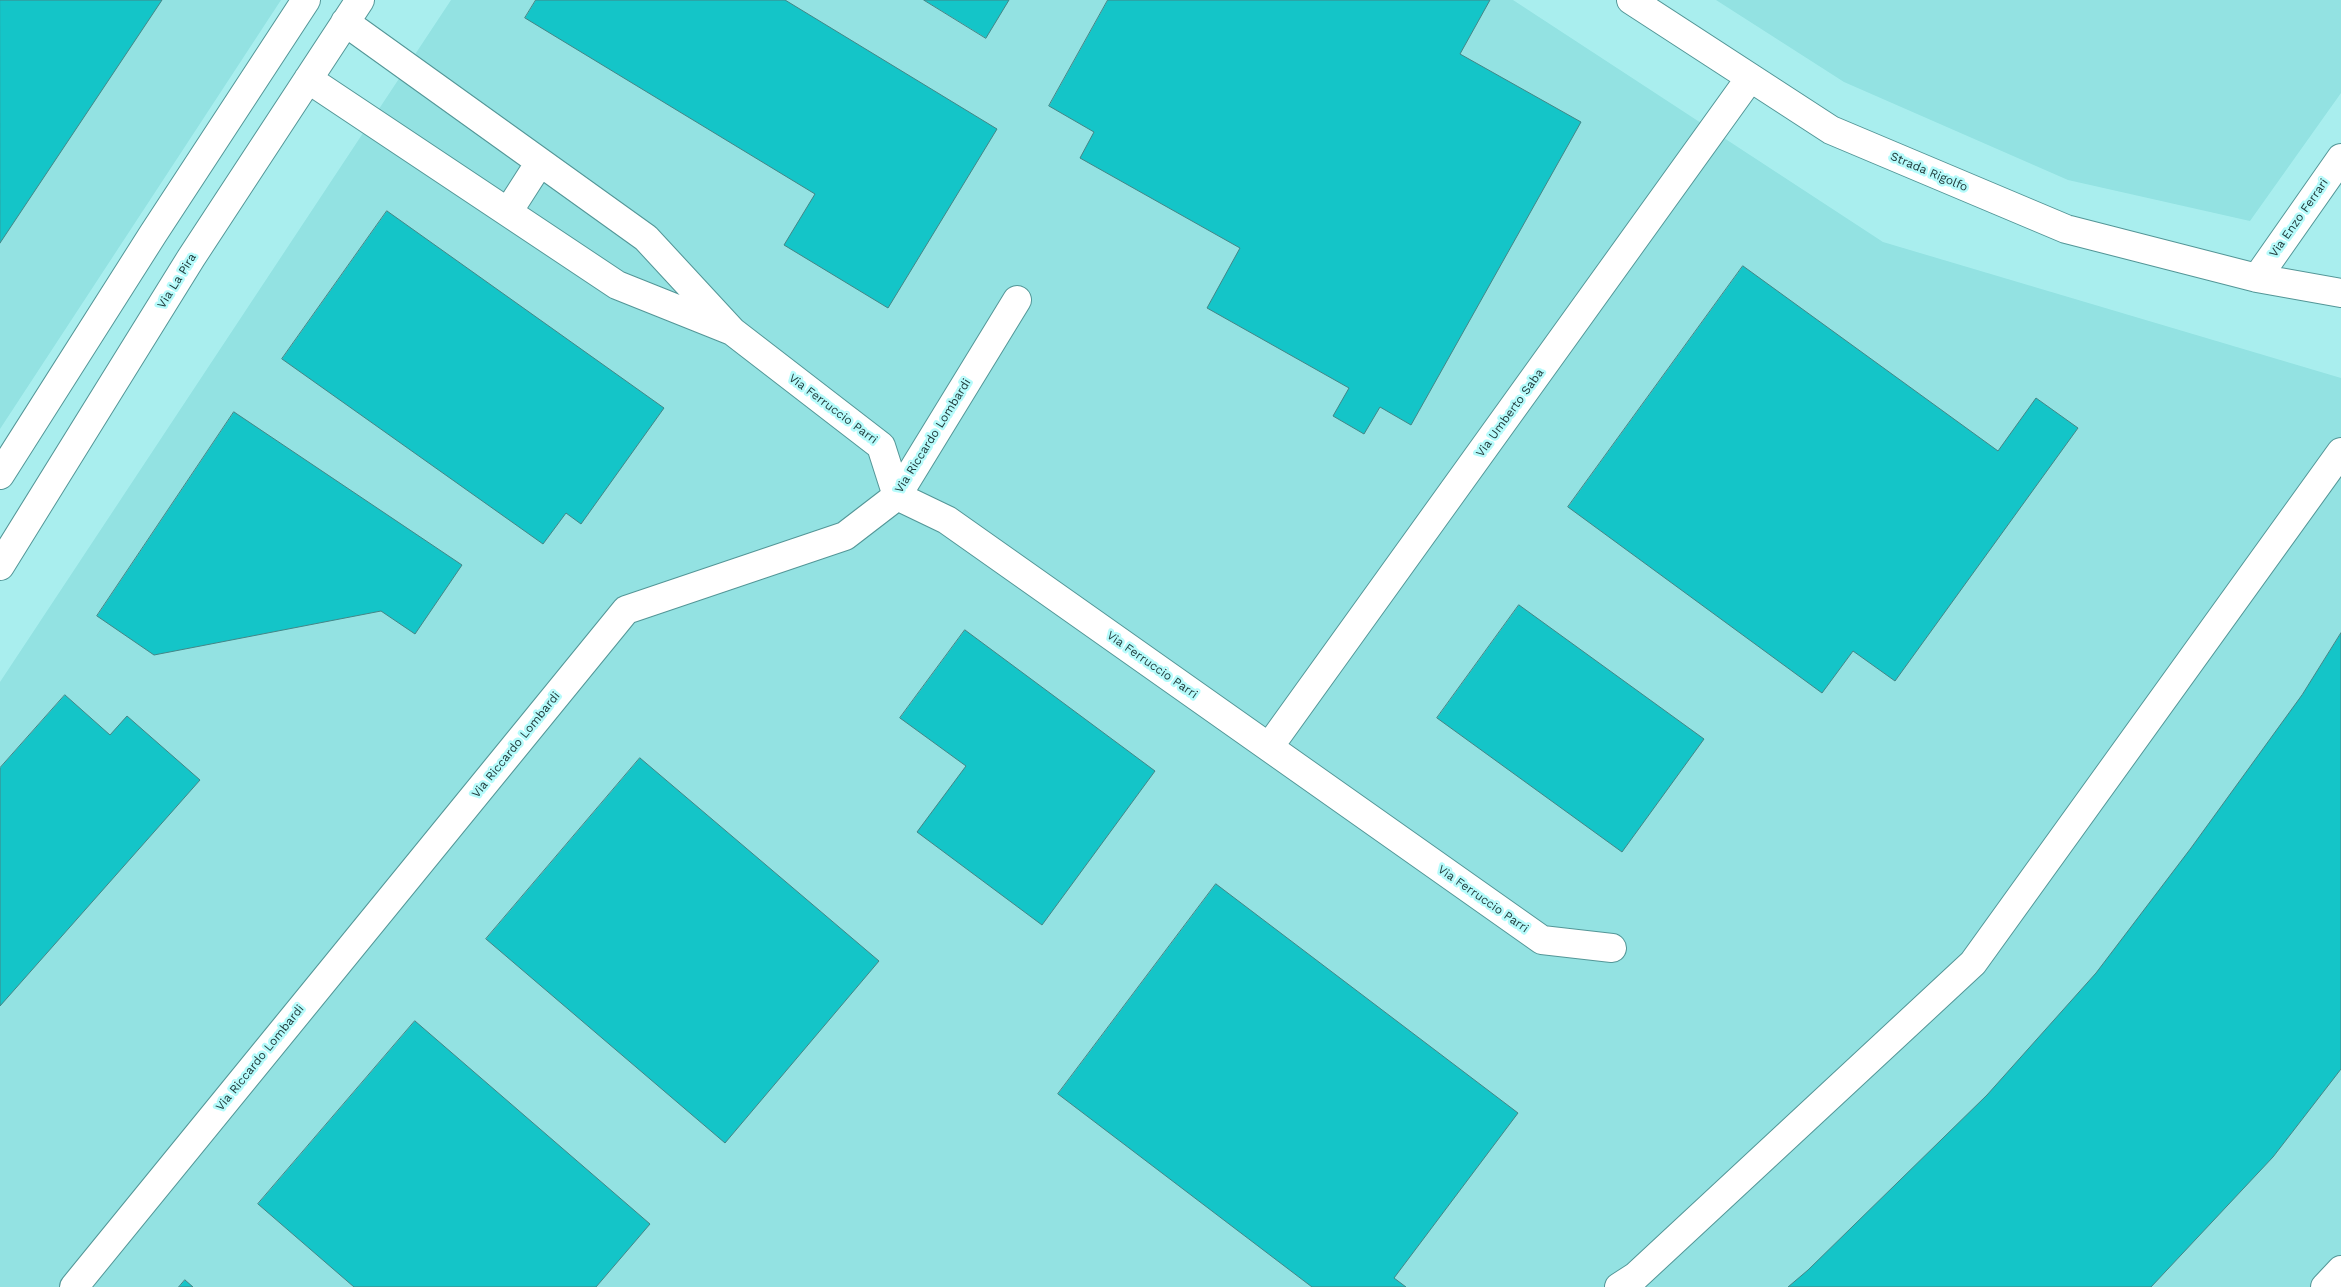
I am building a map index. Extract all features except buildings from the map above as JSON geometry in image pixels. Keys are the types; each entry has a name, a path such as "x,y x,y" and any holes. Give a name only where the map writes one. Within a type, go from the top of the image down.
{"street":[{"path":"0,475 153,234 306,0"},
{"name":"Via La Pira","path":"0,566 192,258 360,0"},
{"name":"Strada Rigolfo","path":"1631,0 1831,130 2066,229 2257,278 2341,293"},
{"path":"345,22 646,238 732,332"},
{"name":"Via Umberto Saba","path":"1269,748 1750,78"},
{"path":"308,79 617,285 732,332"},
{"name":"Via Enzo Ferrari","path":"2257,278 2341,158"},
{"path":"508,212 540,162"},
{"name":"Via Riccardo Lombardi","path":"74,1287 626,610 845,536 897,496 1017,300"},
{"name":"Via Ferruccio Parri","path":"732,332 881,446 897,496 947,520 1542,940 1612,948"},
{"path":"1618,1287 1636,1276 1973,963 2341,452"},
{"path":"2325,1287 2341,1270"}],"shaded area":[{"path":"0,0 281,0 0,429"},
{"path":"451,0 1513,0 1883,242 2341,378 2341,1287 0,1287 0,682"},
{"path":"1716,0 2341,0 2341,93 2250,221 2068,180 1844,82"}]}
